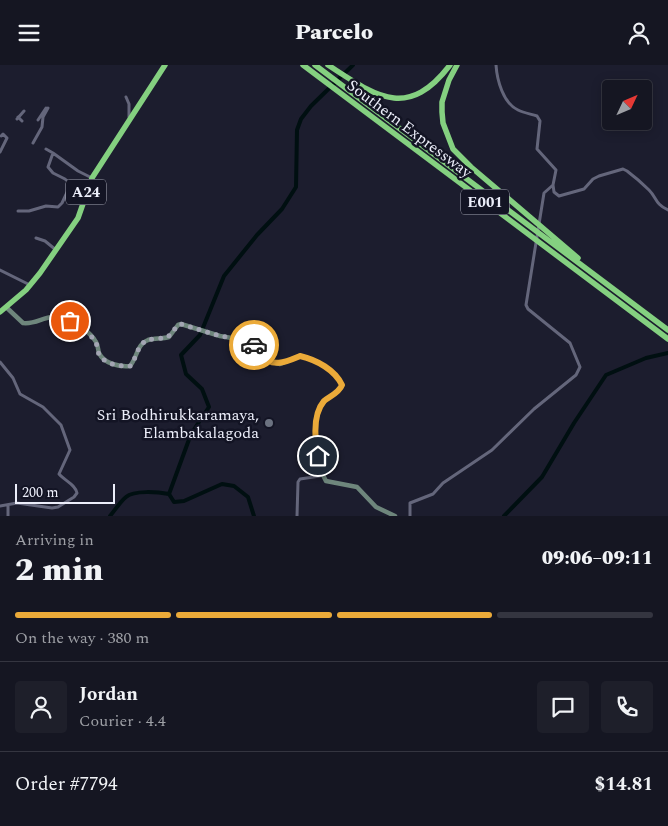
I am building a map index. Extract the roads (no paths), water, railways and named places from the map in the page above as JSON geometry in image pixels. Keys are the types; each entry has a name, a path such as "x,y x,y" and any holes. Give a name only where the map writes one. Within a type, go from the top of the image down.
{"highway":[{"name":"A24","path":"0,311 30,285 78,218 84,196 92,178 165,65"},
{"name":"Southern Expressway","path":"303,65 668,339"},
{"name":"Southern Expressway","path":"315,65 668,330"},
{"path":"328,65 363,88 385,98 394,99 413,97 422,92 439,79 450,65"},
{"path":"457,65 449,80 442,102 443,123 453,149 485,179 638,308"}],"street":[{"path":"410,516 410,503 433,494 443,483 492,450 534,409 576,375 580,367 570,343 528,309 526,305 544,193 552,185 556,170 537,149 540,121 537,116 519,111 509,103 497,78 496,65"},
{"path":"126,97 129,104 129,121"},
{"path":"33,143 42,127 47,107 38,119"},
{"path":"22,121 17,118 24,111"},
{"path":"0,152 4,148 7,138 3,134 1,136"},
{"path":"46,149 78,171 92,178"},
{"path":"52,153 48,167 53,173 71,184 84,196"},
{"path":"552,185 554,192 559,196 584,189 593,179 623,169 628,171 651,192 661,207 668,210"},
{"path":"18,211 29,211 46,206 58,207 71,184"},
{"path":"36,238 45,241 56,250"},
{"path":"0,270 30,285"},
{"path":"6,307 23,323 49,316 70,321 84,329 96,341 100,356 108,362 123,367 130,366 133,363 140,345 148,340 168,337 178,325 184,325 253,343 262,357 268,361 280,364 300,356 328,369 338,377 342,385 340,389 326,400 318,413 315,439 322,474 326,481 357,487 376,507 395,516"},
{"path":"0,362 13,378 20,395 42,407 61,425 70,450 59,474 76,489 77,493 58,507 52,508 17,503 0,506"},
{"path":"297,516 298,483 300,479 320,476 322,474"},
{"path":"8,505 8,516"}],"waterway":[{"path":"254,516 248,497 234,486 222,484 184,501 174,502 169,494 191,434 209,407 202,389 186,374 181,355 200,335 224,276 257,235 282,209 296,187 297,130 301,119 311,106 353,65"},
{"path":"504,516 542,477 574,423 606,375 646,358 668,353"},
{"path":"110,516 126,497 135,493 169,494"}],"place":[{"name":"Sri Bodhirukkaramaya, Elambakalagoda","path":"269,423"}]}
